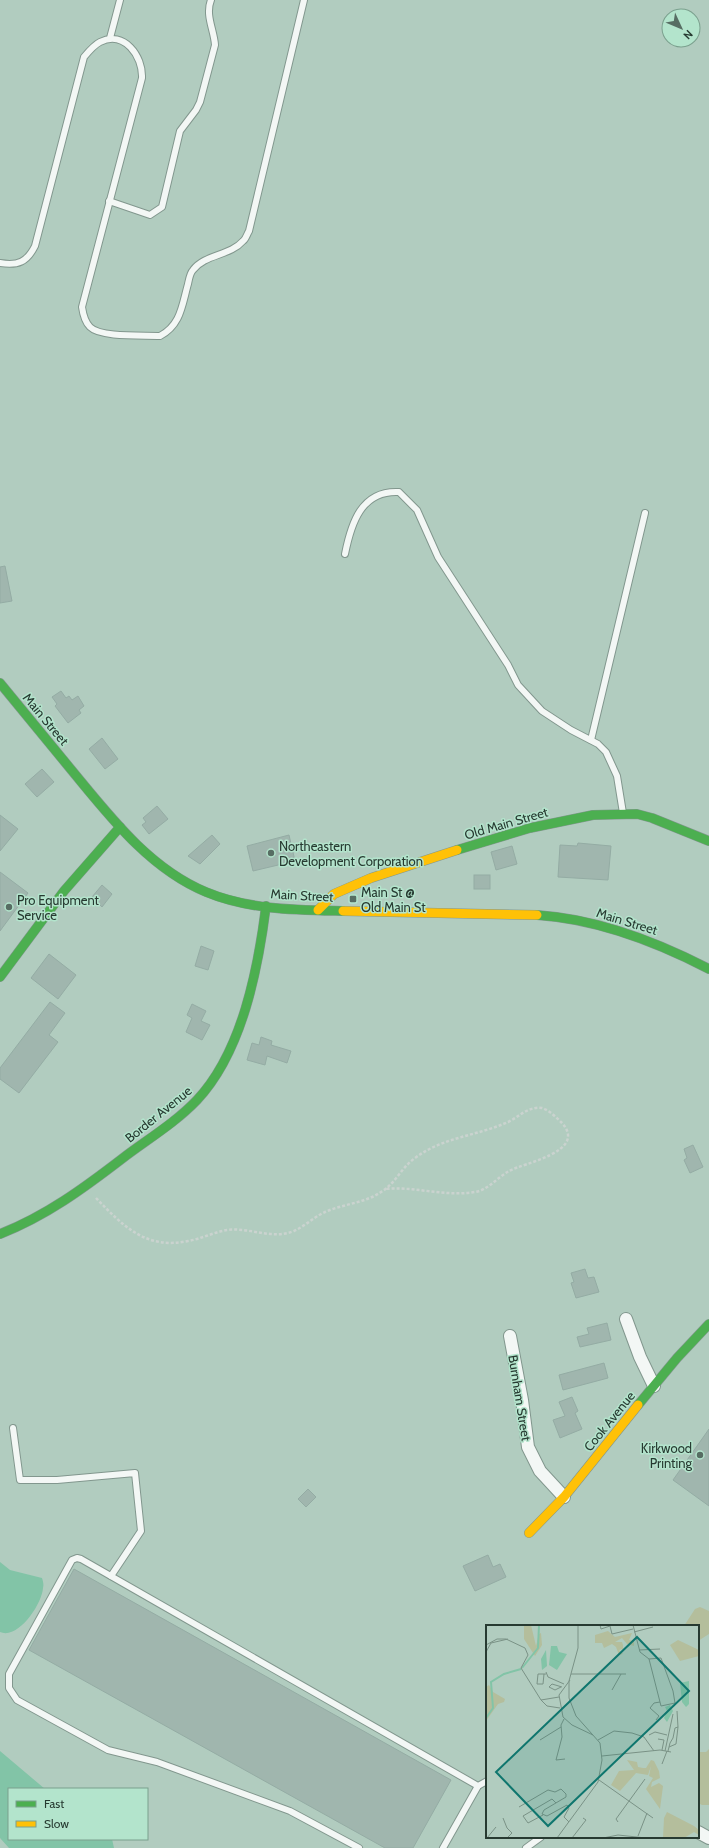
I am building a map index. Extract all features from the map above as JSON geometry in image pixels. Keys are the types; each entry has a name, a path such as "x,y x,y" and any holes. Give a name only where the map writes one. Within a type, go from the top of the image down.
{"street":[{"name":"Main Street","path":"0,683 120,827 151,857 187,882 228,900 250,905 318,910 510,914 569,919 602,926 642,938 675,951 709,969"},
{"name":"Old Main Street","path":"318,910 334,894 371,878 430,858 556,822 593,815 623,813 637,814 652,818 709,842"},
{"path":"0,977 64,891 120,827"},
{"name":"Border Avenue","path":"0,1234 22,1224 85,1188 188,1109 205,1092 216,1078 232,1044 252,981 264,932 266,906"},
{"path":"626,1319 640,1357 654,1386"},
{"name":"Cook Avenue","path":"529,1533 564,1497 688,1344 709,1324"},
{"name":"Burnham Street","path":"510,1336 522,1400 528,1447 540,1471 564,1497"},
{"path":"699,1833 709,1838"}],"lane":[{"path":"110,38 120,0"},
{"path":"109,201 150,214 162,208 180,131 196,110 200,102 215,45 215,36 208,15 211,0"},
{"path":"0,263 9,264 21,262 31,255 35,246 84,57 99,42 110,38 125,42 132,47 138,55 142,68 142,78 82,307 84,317 90,327 100,333 160,336 169,332 176,324 191,271 198,264 208,258 235,248 244,241 249,231 304,0"},
{"path":"345,554 350,532 356,516 368,502 377,494 388,491 399,492 417,510 438,557 508,665 518,685 542,711 571,730 598,744 606,752 617,776 623,813"},
{"path":"591,740 645,513"},
{"path":"14,1428 20,1480 57,1480 135,1473 141,1531 111,1576"},
{"path":"359,1848 290,1811 157,1762 108,1750 21,1703 14,1697 8,1684 11,1670 71,1561 80,1558 478,1786"},
{"path":"443,1848 478,1786 486,1782"},
{"path":"526,1848 540,1838"}],"path":[{"path":"85,1188 108,1210 138,1234 151,1241 169,1244 190,1241 229,1230 243,1230 268,1234 290,1232 299,1229 326,1211 365,1200 385,1190 408,1163 435,1145 504,1124 530,1110 543,1109 549,1112 563,1124 567,1130 568,1138 562,1148 558,1151 535,1162 516,1167 476,1192 385,1190"}],"shaded area":[{"path":"0,1562 10,1570 42,1578 43,1584 42,1595 34,1611 21,1626 14,1631 7,1633 0,1632"},
{"path":"700,1607 709,1611 709,1634 699,1640 699,1625 685,1625 695,1609"},
{"path":"709,1749 709,1805 702,1805 699,1804 699,1752 706,1752"},
{"path":"0,1751 44,1788 8,1788 8,1840 112,1840 114,1848 9,1848 0,1838"}],"building":[{"path":"5,566 12,601 0,603 0,567"},
{"path":"61,691 66,698 69,696 72,700 78,696 84,706 79,710 81,713 68,723 55,706 57,704 52,697"},
{"path":"102,738 118,759 105,769 89,749"},
{"path":"42,769 54,782 37,797 25,784"},
{"path":"157,806 168,819 149,834 142,825 146,822 143,818"},
{"path":"0,815 18,829 0,851"},
{"path":"212,835 220,844 200,864 188,856"},
{"name":"Northeastern Development Corporation","path":"289,835 295,861 253,871 247,846"},
{"path":"578,843 611,846 608,880 558,877 560,845 577,846"},
{"path":"512,846 517,864 496,870 491,852"},
{"name":"Pro Equipment Service","path":"0,872 28,893 0,931"},
{"path":"474,875 490,875 490,889 474,889"},
{"path":"102,885 112,894 102,907 92,897"},
{"path":"201,946 214,951 208,970 195,966"},
{"path":"49,954 76,975 58,999 31,978"},
{"path":"50,1002 65,1013 49,1035 58,1042 19,1093 0,1079 0,1068"},
{"path":"192,1004 206,1011 201,1021 210,1025 202,1040 186,1032 192,1018 187,1015"},
{"path":"261,1037 272,1041 271,1045 291,1051 287,1063 267,1056 265,1065 247,1060 252,1043 259,1045"},
{"path":"693,1145 703,1167 690,1173 684,1160 687,1158 684,1149"},
{"path":"585,1269 588,1278 594,1277 599,1292 576,1298 571,1283 574,1282 571,1273"},
{"path":"607,1323 611,1340 580,1347 577,1337 589,1334 587,1328"},
{"path":"604,1363 608,1378 563,1390 559,1375"},
{"path":"572,1397 578,1411 575,1413 582,1429 560,1438 553,1420 565,1416 559,1402"},
{"name":"Kirkwood Printing","path":"709,1429 709,1506 673,1480"},
{"path":"308,1489 316,1497 306,1507 298,1499"},
{"path":"488,1555 493,1567 500,1564 506,1577 475,1591 463,1566"},
{"path":"74,1569 451,1780 413,1848 385,1848 29,1650"}],"traffic: fast":[{"path":"0,683 114,821 147,854 185,882 222,898 256,906 343,911"},
{"path":"457,850 530,828 593,815 637,814 652,818 709,841"},
{"path":"0,977 64,891 120,827"},
{"path":"0,1234 33,1219 79,1190 171,1123 189,1108 213,1081 226,1058 236,1034 253,983 263,931 266,906"},
{"path":"537,915 560,917 604,926 668,949 709,969"},
{"path":"638,1405 677,1358 709,1324"}],"traffic: slow":[{"path":"318,910 334,894 371,878 457,850"},
{"path":"343,911 537,915"},
{"path":"529,1533 564,1497 638,1405"}],"place":[{"name":"Northeastern Development Corporation","path":"271,853"},
{"name":"Main St @ Old Main St","path":"353,899"},
{"name":"Pro Equipment Service","path":"9,907"},
{"name":"Kirkwood Printing","path":"700,1455"}]}
